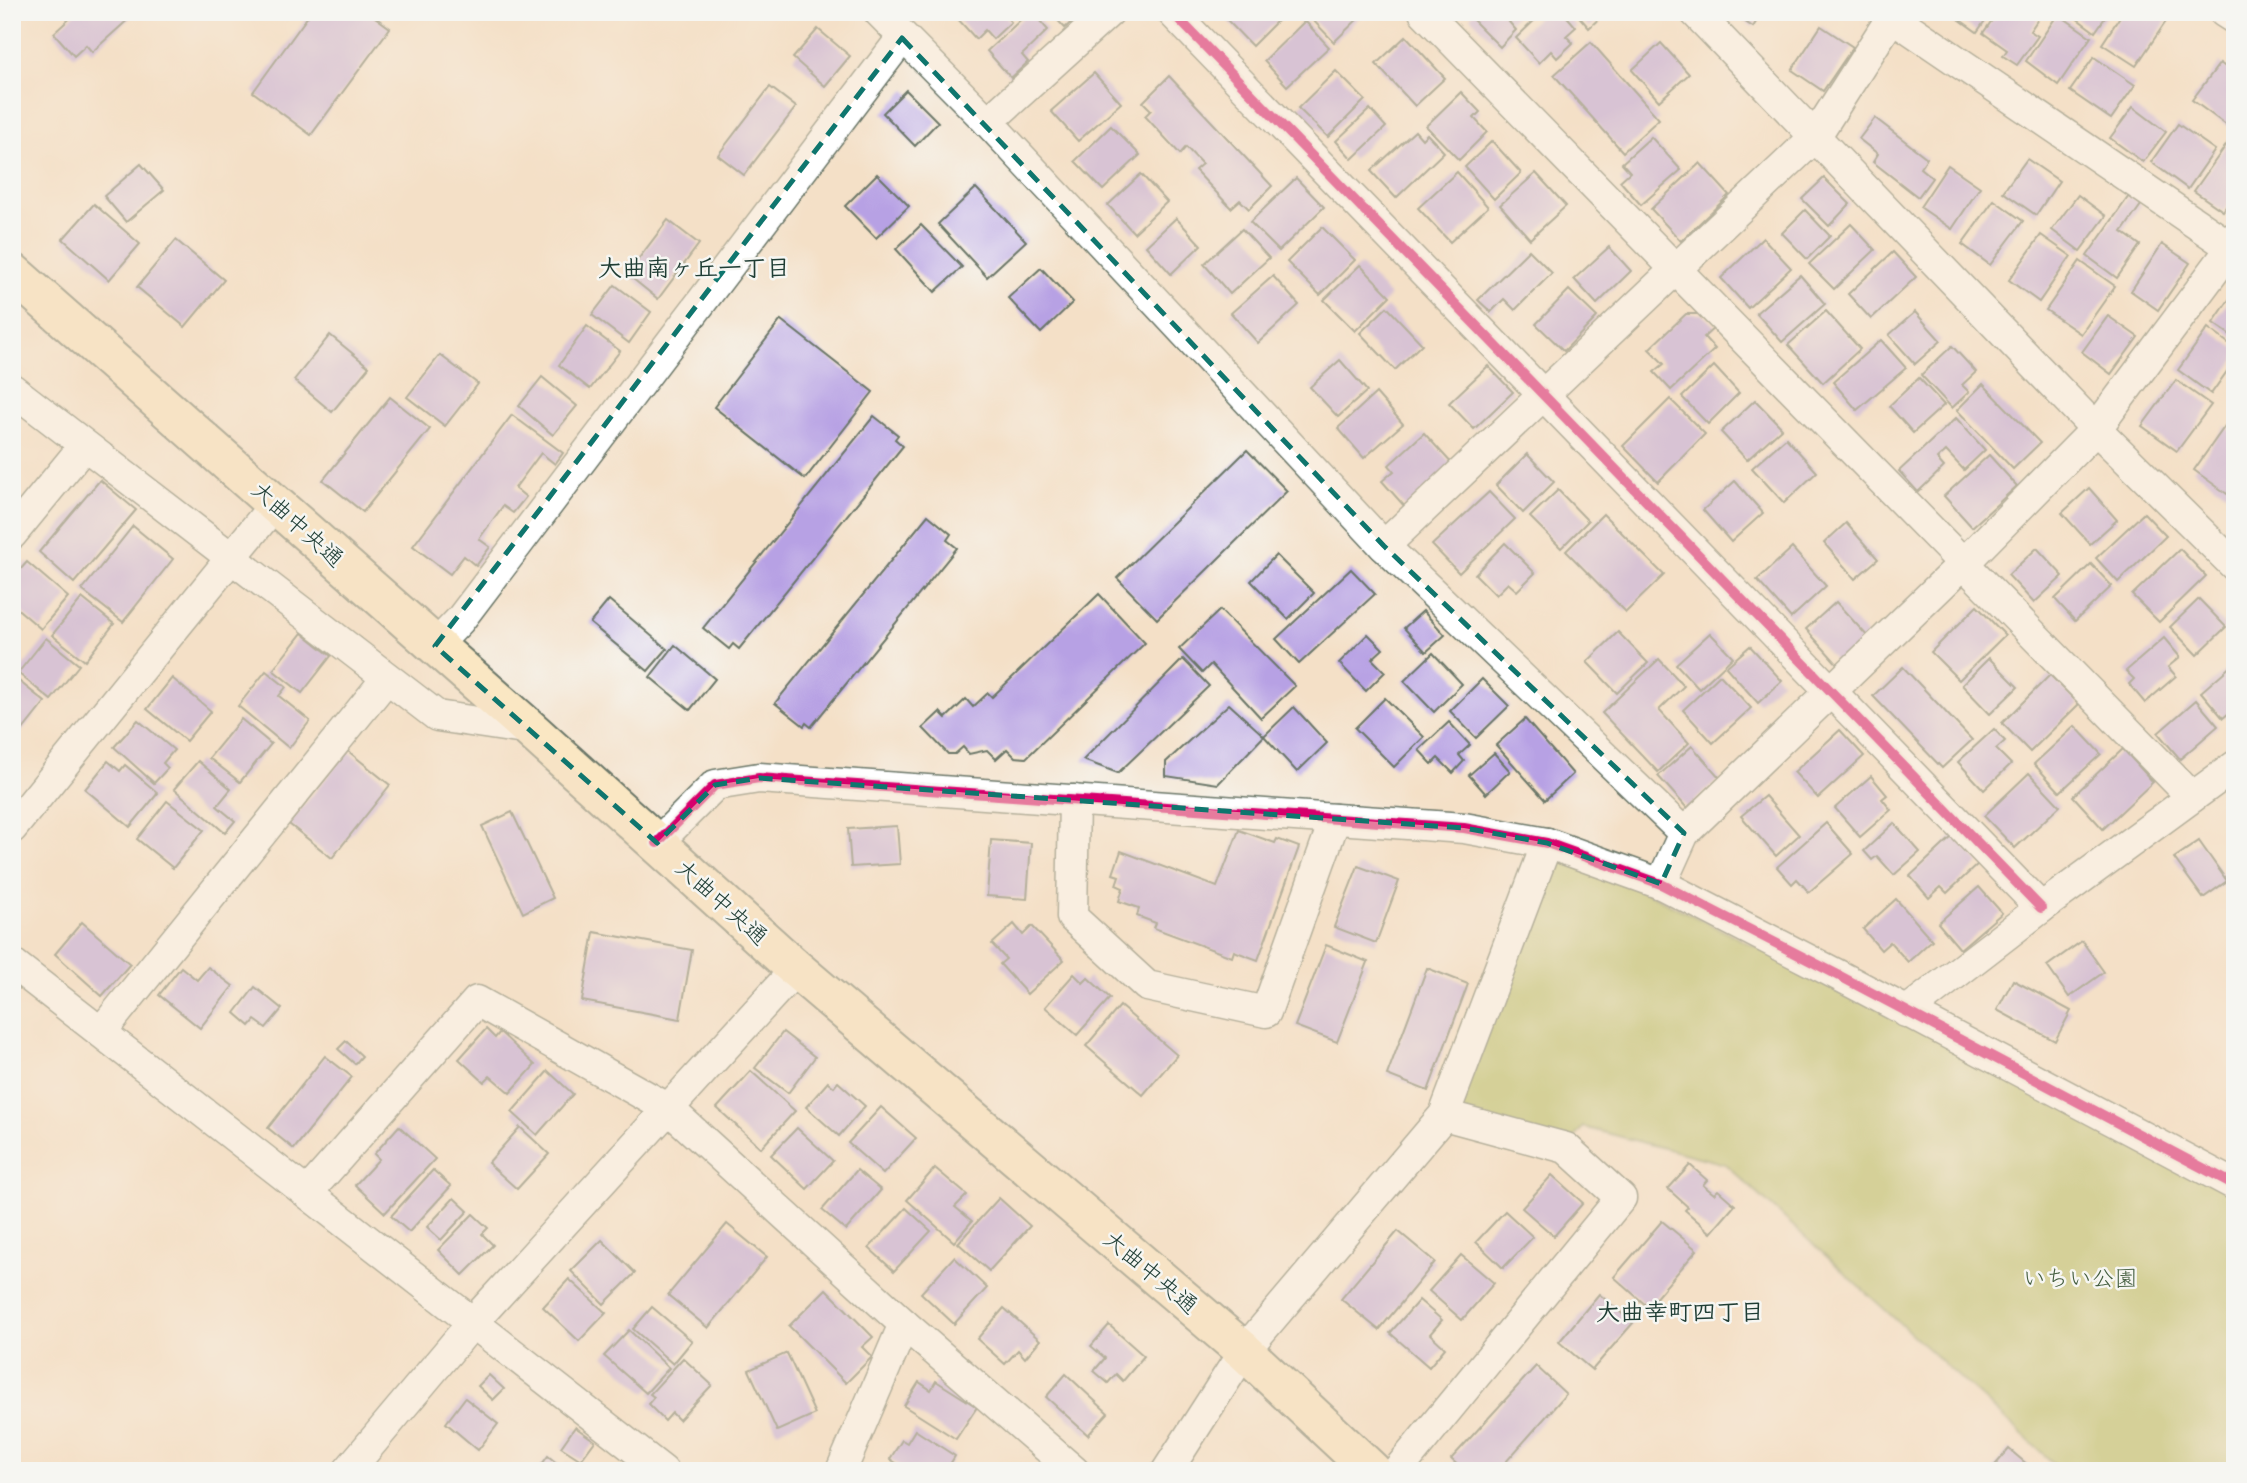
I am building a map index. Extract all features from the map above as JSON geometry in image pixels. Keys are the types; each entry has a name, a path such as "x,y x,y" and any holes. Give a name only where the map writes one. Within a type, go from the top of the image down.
{"main road":[{"name":"大曲中央通","path":"12,272 531,730 796,969 1244,1351 1372,1471"}],"street":[{"path":"879,12 988,122 1384,546 1684,833"},
{"path":"988,122 1109,12"},
{"path":"1172,12 2041,908"},
{"path":"1424,12 2192,797"},
{"path":"1695,12 2096,429 2235,566"},
{"path":"2224,12 2235,19"},
{"path":"1384,546 1815,137 1891,14 2234,247 2096,429 1964,564 1684,833 1661,884"},
{"path":"435,646 460,620 902,38"},
{"path":"12,389 437,716 531,730"},
{"path":"12,534 84,446"},
{"path":"12,828 275,504"},
{"path":"100,1032 387,678"},
{"path":"1906,1012 2041,908 2235,766"},
{"path":"657,843 715,785 760,778 1464,828 1547,843 1661,884 2235,1185"},
{"path":"1074,800 1072,917 1147,986 1266,1012 1335,819"},
{"path":"1167,1471 1244,1351 1444,1115 1547,843"},
{"path":"12,963 663,1471"},
{"path":"348,1471 474,1321 796,969"},
{"path":"308,1192 477,1001 669,1109 904,1324 1074,1471"},
{"path":"1397,1471 1621,1198 1566,1148 1444,1115"},
{"path":"841,1471 904,1324"}],"highlighted area":[{"path":"902,38 1384,546 1684,833 1661,884 1547,843 1464,828 759,778 715,785 657,843 435,646"}],"green space":[{"name":"いちい公園","path":"1547,843 2235,1185 2235,1471 2062,1471 1725,1164 1583,1127 1566,1148 1444,1115"}],"building":[{"path":"77,12 126,12 131,17 92,52 86,45 74,56 54,33"},
{"path":"311,12 368,12 390,28 311,135 253,92"},
{"path":"963,12 1006,12 1004,14 1011,22 993,39 985,30 976,39 957,18"},
{"path":"1029,12 1048,30 1022,55 1028,62 1011,78 987,51"},
{"path":"1050,12 1082,12 1065,28"},
{"path":"1234,12 1286,12 1252,46 1227,20"},
{"path":"1310,12 1365,12 1334,42 1308,15"},
{"path":"1475,12 1519,12 1509,22 1516,30 1500,47 1470,17"},
{"path":"1543,12 1563,12 1576,27 1566,36 1573,43 1557,58 1551,51 1539,63 1516,38"},
{"path":"1575,12 1606,12 1589,28"},
{"path":"1730,12 1762,12 1753,27"},
{"path":"1949,12 1991,12 1977,32"},
{"path":"1998,12 2035,12 2040,16 2030,31 2038,36 2017,65 2003,56 2007,50 1983,33"},
{"path":"2068,12 2109,12 2095,32"},
{"path":"2123,12 2161,12 2169,17 2136,66 2102,44"},
{"path":"2058,14 2091,37 2058,85 2026,61"},
{"path":"1305,21 1329,47 1287,86 1264,61"},
{"path":"1821,26 1853,47 1823,91 1792,70"},
{"path":"818,29 850,56 825,86 793,58"},
{"path":"1406,36 1445,78 1415,106 1376,64"},
{"path":"1591,42 1659,119 1623,152 1554,75"},
{"path":"1661,43 1689,74 1659,101 1632,70"},
{"path":"2094,57 2135,85 2111,119 2070,91"},
{"path":"2220,63 2235,74 2235,119 2229,127 2192,100"},
{"path":"1336,71 1365,100 1328,137 1298,108"},
{"path":"1094,73 1121,103 1078,141 1051,111"},
{"path":"1169,76 1272,186 1249,209 1240,200 1231,208 1195,170 1202,164 1186,147 1180,154 1145,116 1151,110 1143,102"},
{"path":"770,87 796,107 744,175 718,155"},
{"path":"906,90 938,122 915,146 883,113"},
{"path":"1461,92 1480,112 1474,118 1487,132 1459,160 1426,126"},
{"path":"2133,107 2166,132 2143,162 2110,138"},
{"path":"1370,109 1386,127 1352,159 1336,141"},
{"path":"1875,118 1927,158 1920,168 1932,178 1918,197 1873,162 1878,154 1859,139"},
{"path":"2178,124 2215,150 2188,189 2151,162"},
{"path":"1111,126 1140,155 1103,190 1075,161"},
{"path":"1415,131 1422,139 1427,134 1444,152 1396,198 1371,171"},
{"path":"1651,137 1681,170 1641,205 1620,181 1630,172 1622,163"},
{"path":"1492,141 1521,173 1494,199 1465,167"},
{"path":"2229,141 2235,145 2235,194 2223,211 2194,191"},
{"path":"2027,159 2059,181 2036,215 2003,192"},
{"path":"1700,163 1729,195 1681,241 1651,209"},
{"path":"141,164 164,190 126,222 104,196"},
{"path":"1948,165 1980,187 1952,229 1920,207"},
{"path":"1457,172 1488,207 1450,242 1418,208"},
{"path":"1536,173 1566,206 1530,239 1500,205"},
{"path":"877,174 909,206 876,238 845,206"},
{"path":"1141,174 1167,202 1134,233 1108,205"},
{"path":"1296,178 1324,207 1279,251 1250,222"},
{"path":"1824,178 1850,204 1829,226 1802,199"},
{"path":"976,188 1026,241 987,277 938,224"},
{"path":"2078,195 2106,216 2080,251 2052,230"},
{"path":"2129,196 2141,205 2122,232 2140,245 2117,278 2087,256"},
{"path":"1994,200 2023,221 1990,265 1962,244"},
{"path":"94,204 140,244 109,280 63,239"},
{"path":"1805,210 1830,236 1807,259 1782,233"},
{"path":"1176,218 1201,245 1171,274 1146,246"},
{"path":"668,220 699,244 658,299 627,274"},
{"path":"1851,224 1875,250 1834,289 1809,264"},
{"path":"921,225 962,267 935,292 896,249"},
{"path":"1322,227 1355,260 1320,295 1287,262"},
{"path":"1242,229 1269,258 1230,294 1204,264"},
{"path":"2041,235 2071,256 2039,302 2009,280"},
{"path":"1763,238 1791,268 1748,308 1721,278"},
{"path":"176,240 224,280 185,327 137,287"},
{"path":"2162,244 2190,263 2158,310 2131,291"},
{"path":"1609,247 1631,271 1597,304 1574,279"},
{"path":"1529,250 1552,273 1515,310 1504,299 1491,312 1478,300"},
{"path":"1893,252 1916,277 1871,319 1848,294"},
{"path":"2080,261 2115,286 2081,334 2046,310"},
{"path":"1360,265 1390,296 1355,331 1324,300"},
{"path":"1041,268 1073,302 1041,333 1008,298"},
{"path":"1800,275 1825,304 1782,342 1756,313"},
{"path":"1273,276 1299,305 1258,343 1231,313"},
{"path":"615,285 651,312 629,343 592,315"},
{"path":"1569,290 1597,317 1564,351 1536,324"},
{"path":"2235,291 2235,338 2213,323"},
{"path":"1387,307 1422,344 1395,370 1360,333"},
{"path":"1826,311 1860,349 1823,383 1788,345"},
{"path":"1915,312 1941,341 1915,364 1889,335"},
{"path":"1686,314 1702,314 1715,327 1704,337 1715,349 1671,390 1654,372 1664,364 1649,349"},
{"path":"2108,316 2138,337 2111,374 2082,352"},
{"path":"781,320 873,392 805,479 714,407"},
{"path":"587,326 620,351 590,389 559,365"},
{"path":"2208,328 2235,348 2235,360 2211,394 2178,370"},
{"path":"330,335 369,367 332,412 294,380"},
{"path":"1881,340 1906,368 1857,410 1833,382"},
{"path":"1952,346 1976,372 1962,385 1969,392 1952,408 1921,375"},
{"path":"440,355 478,384 445,426 407,397"},
{"path":"1340,360 1367,391 1338,417 1310,387"},
{"path":"1488,366 1513,392 1474,429 1449,403"},
{"path":"1714,366 1739,393 1708,424 1682,397"},
{"path":"542,377 577,406 553,435 519,406"},
{"path":"1919,378 1944,405 1913,433 1889,406"},
{"path":"2176,380 2211,405 2177,451 2142,426"},
{"path":"1983,384 2040,443 2013,469 1957,410"},
{"path":"1376,393 1403,424 1364,458 1338,428"},
{"path":"390,397 430,429 363,512 323,480"},
{"path":"1670,399 1705,434 1658,482 1623,446"},
{"path":"1755,400 1782,428 1747,460 1721,432"},
{"path":"512,415 563,453 555,464 541,453 515,488 526,497 513,513 503,506 479,539 490,547 476,566 464,556 450,574 413,546"},
{"path":"874,416 898,435 895,439 903,446 739,649 733,644 729,649 703,628"},
{"path":"1956,418 1985,450 1964,470 1946,451 1937,459 1944,467 1918,492 1899,471"},
{"path":"2225,426 2235,433 2235,484 2227,494 2194,470"},
{"path":"1424,433 1454,466 1406,508 1382,481 1394,471 1389,465"},
{"path":"1786,438 1817,472 1784,503 1752,468"},
{"path":"1247,450 1287,491 1157,619 1117,578"},
{"path":"1527,454 1554,482 1523,513 1496,485"},
{"path":"1989,455 2017,486 1972,527 1944,496"},
{"path":"100,480 136,510 74,583 39,552"},
{"path":"1735,481 1763,513 1731,542 1703,510"},
{"path":"2089,488 2117,520 2090,544 2062,513"},
{"path":"1558,490 1588,521 1561,548 1530,517"},
{"path":"1489,492 1515,519 1459,573 1432,545"},
{"path":"2144,513 2166,536 2118,582 2096,558"},
{"path":"1603,514 1664,575 1626,612 1566,551"},
{"path":"928,515 951,534 947,540 957,548 811,727 806,723 804,726 775,703"},
{"path":"1846,523 1878,559 1855,579 1824,543"},
{"path":"133,526 173,559 123,622 82,590"},
{"path":"1505,543 1535,573 1517,591 1508,583 1496,595 1475,574"},
{"path":"1792,548 1826,586 1791,618 1757,580"},
{"path":"2037,548 2063,576 2034,603 2008,575"},
{"path":"2180,549 2206,576 2159,622 2132,595"},
{"path":"1276,555 1314,593 1288,619 1251,581"},
{"path":"27,562 68,597 41,629 12,604 12,579"},
{"path":"2091,564 2112,586 2075,621 2055,599"},
{"path":"1351,569 1375,594 1299,664 1276,639"},
{"path":"1099,594 1145,643 1026,758 1015,757 1007,749 996,759 987,750 969,754 963,747 955,754 948,754 923,728 940,712 946,718 966,699 973,707 988,693 992,697"},
{"path":"82,598 114,624 85,661 52,635"},
{"path":"2199,599 2226,627 2197,655 2170,627"},
{"path":"609,600 667,649 648,671 590,623"},
{"path":"1836,602 1870,639 1840,667 1806,629"},
{"path":"1977,606 2005,635 1959,680 1931,652"},
{"path":"1220,610 1295,686 1261,718 1211,664 1202,673 1179,649"},
{"path":"1423,611 1445,635 1426,652 1404,628"},
{"path":"1618,632 1648,663 1617,693 1587,662"},
{"path":"302,633 331,656 302,693 273,670"},
{"path":"1710,633 1733,657 1699,689 1676,664"},
{"path":"1368,634 1383,649 1372,659 1385,672 1366,691 1339,663"},
{"path":"46,638 79,665 51,700 18,673"},
{"path":"2164,638 2180,657 2168,667 2176,676 2145,703 2129,684 2134,679 2126,671"},
{"path":"675,645 715,679 690,710 650,677"},
{"path":"1750,646 1782,681 1758,703 1726,667"},
{"path":"1433,653 1462,684 1434,712 1404,681"},
{"path":"1989,658 2018,687 1990,714 1962,685"},
{"path":"1183,659 1209,686 1118,773 1083,760"},
{"path":"1659,659 1684,686 1659,710 1689,743 1658,772 1602,713"},
{"path":"2233,664 2235,708 2223,718 2201,692"},
{"path":"1903,667 1972,740 1942,768 1873,696"},
{"path":"266,671 286,687 279,696 310,721 289,748 238,706"},
{"path":"1720,675 1751,708 1713,743 1683,710"},
{"path":"2050,675 2079,704 2030,752 2002,723"},
{"path":"15,678 45,702 14,741 12,682"},
{"path":"172,678 211,711 186,741 147,709"},
{"path":"1482,679 1509,706 1476,738 1450,711"},
{"path":"1385,698 1424,737 1394,767 1355,728"},
{"path":"2196,700 2218,726 2180,759 2158,733"},
{"path":"1229,704 1264,736 1218,784 1166,776 1166,762"},
{"path":"1294,707 1327,743 1297,772 1264,736"},
{"path":"241,719 271,744 240,782 209,758"},
{"path":"1525,719 1573,774 1545,800 1496,745"},
{"path":"138,720 174,750 163,763 168,768 154,783 114,747"},
{"path":"1449,722 1470,745 1459,755 1464,761 1453,773 1438,758 1432,764 1419,750"},
{"path":"2075,726 2101,754 2060,792 2034,764"},
{"path":"1994,729 2005,741 1996,749 2011,764 1984,790 1958,762"},
{"path":"1840,730 1864,756 1818,798 1794,772"},
{"path":"1692,746 1720,778 1687,808 1658,776"},
{"path":"2123,749 2153,782 2103,829 2073,796"},
{"path":"348,751 390,785 332,858 289,824"},
{"path":"1494,753 1510,771 1486,794 1469,775"},
{"path":"108,761 120,771 125,765 158,793 130,827 85,789"},
{"path":"198,761 231,789 217,806 235,821 225,833 174,789"},
{"path":"2029,773 2060,806 2015,848 1984,816"},
{"path":"1871,776 1887,795 1882,799 1891,810 1860,837 1835,808"},
{"path":"1765,796 1799,835 1776,856 1741,816"},
{"path":"167,801 204,830 173,868 137,839"},
{"path":"512,812 553,898 523,913 482,826"},
{"path":"1826,823 1853,854 1809,892 1797,879 1792,884 1777,867"},
{"path":"1894,823 1920,852 1894,875 1877,856 1872,860 1864,851"},
{"path":"897,826 900,864 851,867 848,829"},
{"path":"1239,830 1275,843 1277,839 1299,847 1258,960 1234,951 1232,957 1154,928 1156,923 1137,916 1139,908 1119,901 1123,888 1116,885 1119,876 1113,874 1121,851 1217,887"},
{"path":"1954,835 1979,863 1947,893 1941,887 1929,898 1910,876"},
{"path":"991,840 1031,843 1027,899 987,896"},
{"path":"2199,841 2227,881 2203,898 2174,858"},
{"path":"1358,866 1399,881 1376,943 1334,927"},
{"path":"1979,887 2002,913 1960,949 1938,923"},
{"path":"1896,899 1932,940 1908,962 1890,942 1881,950 1863,929"},
{"path":"82,922 130,964 102,996 55,954"},
{"path":"1014,924 1023,935 1032,926 1064,960 1027,994 1000,964 1006,959 992,944"},
{"path":"594,932 692,950 680,1019 582,1001"},
{"path":"2082,941 2104,972 2069,997 2047,966"},
{"path":"1326,945 1368,962 1337,1042 1295,1026"},
{"path":"181,967 197,980 208,967 233,986 200,1028 159,995"},
{"path":"1427,968 1468,984 1428,1091 1387,1075"},
{"path":"1074,974 1083,983 1088,978 1110,998 1077,1035 1045,1007"},
{"path":"2013,980 2071,1011 2055,1041 1997,1010"},
{"path":"255,987 282,1009 266,1028 255,1020 250,1026 235,1013"},
{"path":"1120,1006 1177,1055 1143,1095 1086,1046"},
{"path":"486,1029 495,1038 500,1032 535,1065 510,1093 490,1076 484,1082 459,1059"},
{"path":"783,1032 815,1057 788,1093 755,1068"},
{"path":"346,1041 362,1056 355,1064 338,1049"},
{"path":"325,1056 352,1077 294,1149 268,1128"},
{"path":"548,1071 573,1094 537,1135 512,1112"},
{"path":"751,1071 795,1111 761,1148 717,1108"},
{"path":"828,1082 834,1087 838,1082 865,1106 839,1136 806,1107"},
{"path":"881,1107 916,1138 883,1174 848,1143"},
{"path":"399,1126 435,1159 385,1213 355,1185 379,1159 374,1154"},
{"path":"520,1127 549,1154 517,1189 488,1163"},
{"path":"797,1128 833,1161 807,1189 771,1155"},
{"path":"1690,1165 1707,1180 1703,1185 1714,1194 1718,1190 1735,1205 1711,1233 1685,1210 1688,1207 1668,1189"},
{"path":"935,1168 967,1195 955,1207 972,1221 954,1242 907,1200"},
{"path":"433,1170 451,1186 409,1232 391,1216"},
{"path":"857,1170 881,1190 846,1230 822,1210"},
{"path":"1552,1175 1583,1203 1554,1236 1522,1208"},
{"path":"454,1198 468,1211 441,1240 427,1227"},
{"path":"999,1198 1030,1226 989,1271 958,1243"},
{"path":"906,1208 931,1231 894,1271 869,1248"},
{"path":"1505,1211 1533,1237 1503,1268 1476,1242"},
{"path":"473,1214 488,1228 482,1234 493,1245 463,1275 438,1250"},
{"path":"1662,1221 1697,1250 1648,1307 1614,1277"},
{"path":"727,1224 767,1257 708,1328 668,1295"},
{"path":"1398,1231 1435,1262 1379,1330 1341,1299"},
{"path":"602,1240 635,1273 604,1304 571,1271"},
{"path":"1461,1255 1494,1283 1462,1320 1429,1291"},
{"path":"954,1257 987,1288 954,1324 921,1293"},
{"path":"569,1279 606,1313 579,1341 543,1307"},
{"path":"826,1289 873,1337 862,1347 872,1357 846,1383 789,1326"},
{"path":"1599,1294 1633,1323 1592,1370 1559,1342"},
{"path":"1419,1300 1442,1320 1430,1334 1445,1348 1429,1367 1390,1333"},
{"path":"652,1307 692,1341 673,1364 633,1329"},
{"path":"1004,1308 1040,1340 1025,1358 1018,1350 1005,1364 977,1339"},
{"path":"1109,1325 1144,1356 1123,1381 1116,1374 1108,1383 1094,1371 1105,1358 1091,1346"},
{"path":"629,1330 669,1368 646,1393 604,1356"},
{"path":"787,1353 815,1414 777,1431 749,1370"},
{"path":"683,1358 712,1385 679,1420 672,1413 665,1421 648,1404 654,1397 650,1394"},
{"path":"1536,1366 1566,1394 1498,1471 1494,1468 1491,1471 1478,1471 1475,1468 1473,1471 1464,1471 1451,1459"},
{"path":"1066,1374 1108,1413 1088,1435 1046,1397"},
{"path":"489,1375 504,1389 493,1400 478,1386"},
{"path":"936,1381 977,1407 956,1439 904,1406 919,1382 931,1390"},
{"path":"465,1398 498,1424 478,1450 446,1423"},
{"path":"575,1427 595,1441 581,1460 561,1447"},
{"path":"915,1430 955,1456 946,1471 908,1471 890,1459 902,1440 907,1443"},
{"path":"2009,1449 2035,1471 1990,1471"},
{"path":"548,1456 563,1468 567,1463 576,1471 537,1471"}],"cycle path":[{"path":"1172,12 2041,908"},
{"path":"657,843 715,785 759,778 1464,828 1547,843 1661,884 2235,1185"}],"district":[{"name":"大曲南ヶ丘一丁目","path":"694,268"},
{"name":"大曲幸町四丁目","path":"1680,1312"}]}
